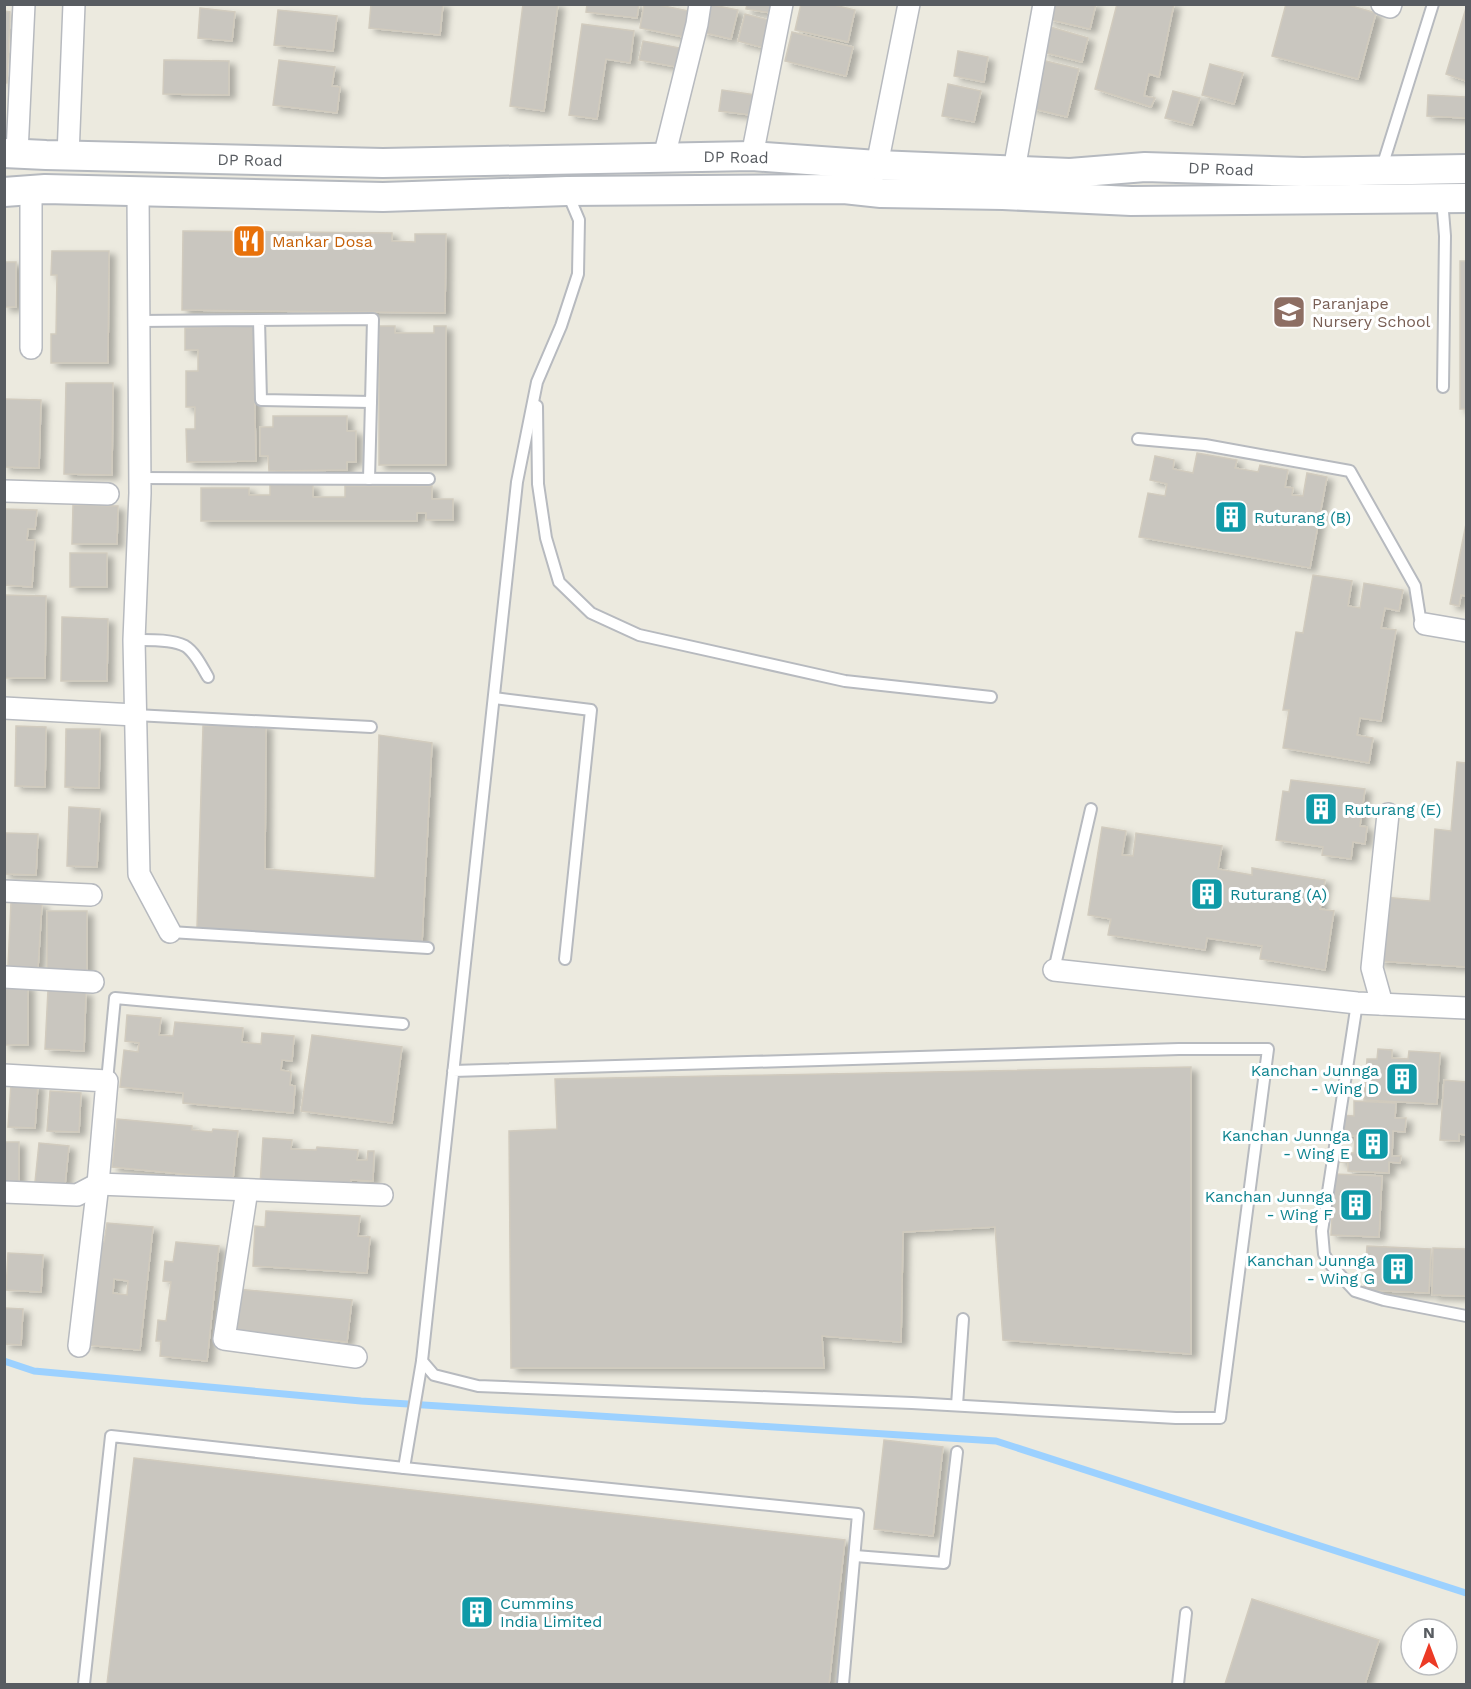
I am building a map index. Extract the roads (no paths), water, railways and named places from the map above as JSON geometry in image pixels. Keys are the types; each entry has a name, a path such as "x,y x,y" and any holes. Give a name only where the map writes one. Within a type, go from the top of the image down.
{"main road":[{"name":"DP Road","path":"11,153 383,163 752,156 877,165 1070,173 1144,167 1303,172 1467,169"},
{"name":"DP Road","path":"18,191 383,196 567,191 844,189 881,193 1003,195 1131,201 1454,198"}],"street":[{"path":"11,153 24,4"},
{"path":"68,156 74,4"},
{"path":"664,157 700,4"},
{"path":"752,156 782,4"},
{"path":"877,165 909,4"},
{"path":"1014,170 1044,4"},
{"path":"1382,4 1390,7 1390,4"},
{"path":"18,191 31,348"},
{"path":"138,191 139,478 134,640 139,874 170,932"},
{"path":"4,491 108,494"},
{"path":"1425,624 1467,631"},
{"path":"4,708 135,715"},
{"path":"1382,1004 1371,968 1388,814"},
{"path":"4,891 91,895"},
{"path":"1054,970 1357,1003 1467,1008"},
{"path":"4,977 93,982"},
{"path":"4,1075 107,1081 98,1184 79,1346"},
{"path":"4,1192 77,1195 98,1184 382,1195"},
{"path":"247,1190 224,1339 356,1357"}],"lane":[{"path":"1381,171 1433,4"},
{"path":"404,1468 422,1361 517,482 537,382 561,326 578,274 579,220 567,191"},
{"path":"1443,387 1444,236 1454,198"},
{"path":"138,321 373,319 369,479"},
{"path":"259,320 261,399 371,402"},
{"path":"537,382 538,484 546,538 559,582 591,613 639,635 834,678 991,698"},
{"path":"1138,439 1205,446 1350,471 1415,586 1421,624 1425,624"},
{"path":"139,478 429,479"},
{"path":"134,640 159,640 185,646 208,677"},
{"path":"494,698 591,710 565,959"},
{"path":"135,715 371,727"},
{"path":"1054,970 1091,809"},
{"path":"170,932 428,948"},
{"path":"107,1081 115,998 403,1024"},
{"path":"1357,1003 1322,1231 1324,1254 1330,1264 1355,1291 1383,1300 1467,1316"},
{"path":"422,1361 434,1376 478,1386 957,1405 1176,1418 1220,1418 1268,1049 453,1071"},
{"path":"957,1405 963,1319"},
{"path":"84,1684 111,1436 858,1515 843,1684"},
{"path":"855,1556 944,1563 957,1452"},
{"path":"1178,1684 1186,1613"}],"waterway":[{"path":"4,1361 34,1371 361,1401 996,1441 1466,1593"}],"place":[{"name":"Mankar Dosa","path":"249,241"},
{"name":"Paranjape Nursery School","path":"1289,312"},
{"name":"Ruturang (B)","path":"1231,517"},
{"name":"Ruturang (E)","path":"1321,809"},
{"name":"Ruturang (A)","path":"1207,894"},
{"name":"Kanchan Junnga - Wing D","path":"1402,1079"},
{"name":"Kanchan Junnga - Wing E","path":"1373,1144"},
{"name":"Kanchan Junnga - Wing F","path":"1356,1205"},
{"name":"Kanchan Junnga - Wing G","path":"1398,1269"},
{"name":"Cummins India Limited","path":"477,1612"}]}
